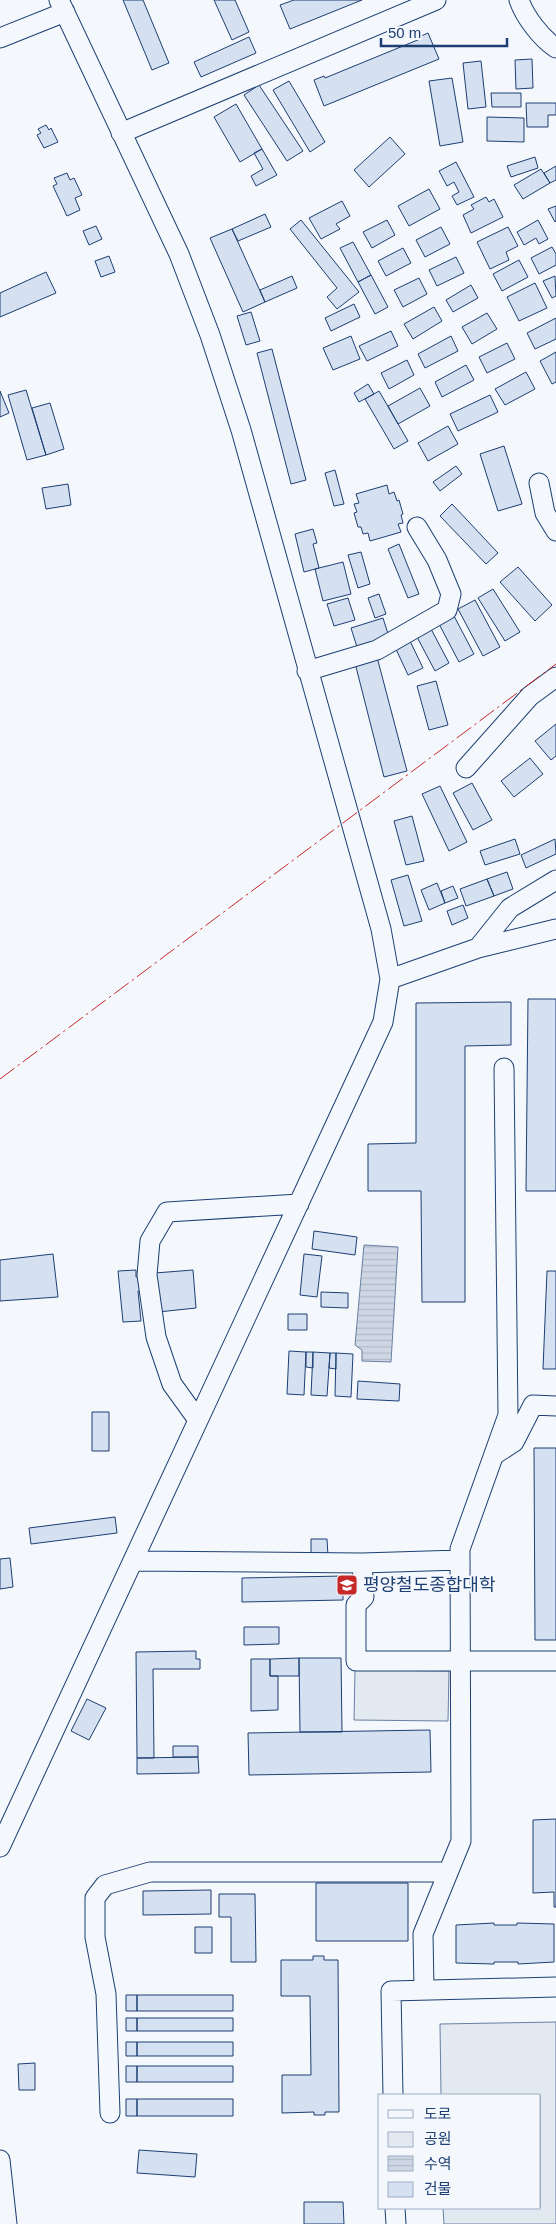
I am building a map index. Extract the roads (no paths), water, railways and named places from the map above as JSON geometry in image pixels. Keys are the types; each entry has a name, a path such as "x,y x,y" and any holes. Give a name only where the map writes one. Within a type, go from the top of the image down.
{"street":[{"path":"121,134 436,0"},
{"path":"519,0 522,8 548,43 556,48"},
{"path":"0,38 62,6 179,254 210,335 241,430 380,929 390,979 383,1022 0,1847"},
{"path":"539,484 545,513 556,531"},
{"path":"308,672 377,650 447,610 451,594 437,560 417,527"},
{"path":"466,768 530,696 556,677"},
{"path":"478,948 510,908 556,880"},
{"path":"390,979 478,948 556,929"},
{"path":"424,1990 423,1934 461,1841 460,1548 508,1415 504,1068"},
{"path":"198,1420 172,1384 156,1337 146,1275 150,1241 167,1212 298,1204"},
{"path":"494,1455 514,1442 533,1405 556,1406"},
{"path":"132,1561 362,1563 460,1560"},
{"path":"362,1563 364,1597 356,1605 356,1661 556,1661"},
{"path":"110,2113 106,1994 95,1937 95,1898 105,1885 150,1872 448,1872"},
{"path":"393,2094 391,1991 556,1987"},
{"path":"0,2160 7,2224"},
{"path":"396,2209 396,2224"}],"water":[{"path":"364,1245 398,1247 391,1362 362,1361 362,1350 355,1345"}],"place":[{"name":"평양철도종합대학","path":"347,1585"}]}
